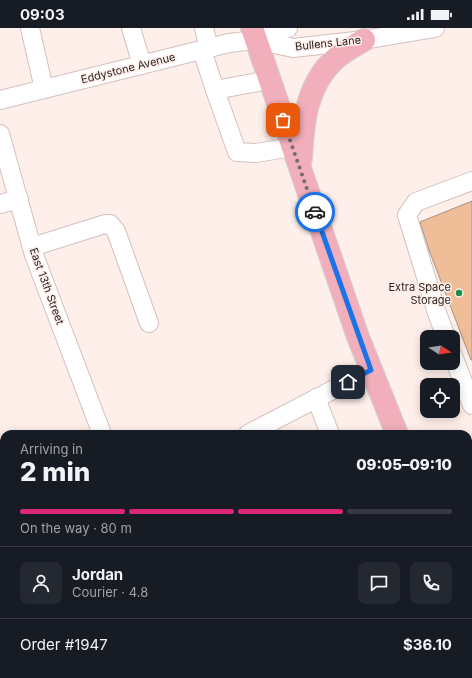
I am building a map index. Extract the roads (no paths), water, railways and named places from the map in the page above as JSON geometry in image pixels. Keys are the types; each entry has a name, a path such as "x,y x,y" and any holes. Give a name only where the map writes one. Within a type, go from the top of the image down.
{"main road":[{"path":"254,34 300,170 371,370 395,430"},
{"path":"300,170 305,112 313,88 322,73 334,60 364,40"}],"street":[{"path":"30,28 44,89"},
{"path":"131,28 142,65"},
{"path":"204,28 205,49 214,90 237,152 256,153 292,147"},
{"name":"Bullens Lane","path":"254,34 288,28"},
{"name":"Bullens Lane","path":"254,34 293,48 364,40 435,28"},
{"name":"Eddystone Avenue","path":"0,100 229,43 254,34"},
{"path":"214,90 270,80"},
{"name":"East 13th Street","path":"0,134 32,247 101,430"},
{"path":"443,330 407,215 416,202 472,181"},
{"path":"0,204 19,199"},
{"path":"32,247 105,224 110,224 116,231 149,323"},
{"path":"256,430 371,370"},
{"path":"458,370 472,405"},
{"path":"316,398 328,430"}],"place":[{"name":"Extra Space Storage","path":"459,293"}]}
